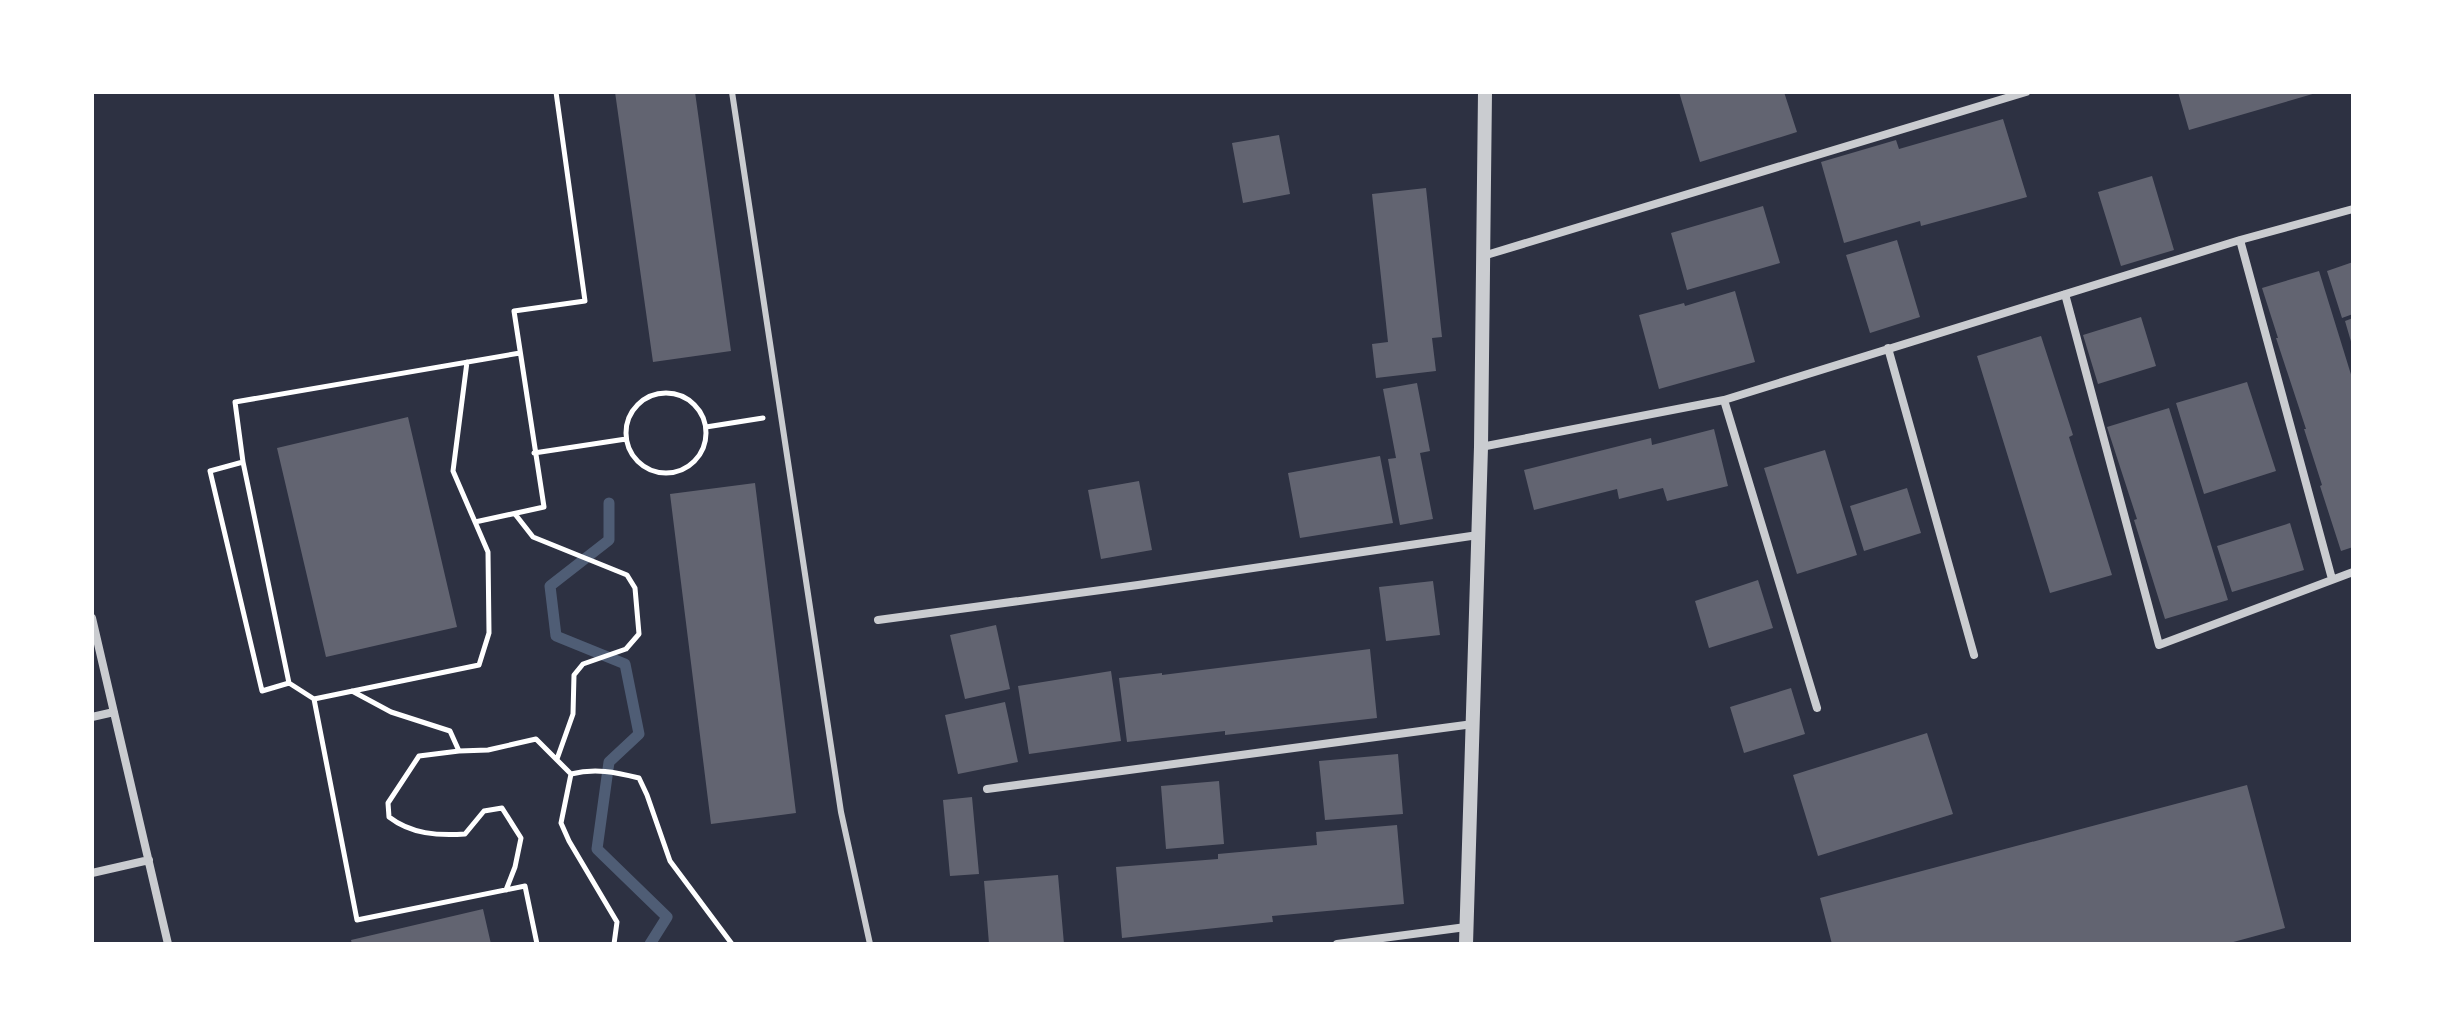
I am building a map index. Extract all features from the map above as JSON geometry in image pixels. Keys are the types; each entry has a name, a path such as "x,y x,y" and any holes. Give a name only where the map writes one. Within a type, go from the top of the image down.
{"street":[{"path":"1466,944 1481,447 1485,92"},
{"path":"1483,256 2026,92"},
{"path":"1481,447 1724,400 2240,240 2353,209"},
{"path":"2240,240 2332,579"},
{"path":"2065,294 2159,645 2353,572"},
{"path":"1888,348 1974,655"},
{"path":"1724,400 1817,708"},
{"path":"878,620 1478,535"},
{"path":"92,618 168,944"},
{"path":"92,717 114,712"},
{"path":"987,789 1473,724"},
{"path":"92,873 149,860"},
{"path":"1337,944 1466,927"}],"lane":[{"path":"732,92 841,812 870,944"}],"path":[{"path":"475,522 544,507 514,311 585,301 556,92"},
{"path":"467,362 453,471 488,552 489,633 479,665 314,699 289,683 243,462 235,402 467,362 520,353"},
{"path":"667,392 693,402 702,413 706,427 706,441 701,455 678,472 652,471 640,464 631,453 626,439 631,412 640,401 653,394 667,392"},
{"path":"706,427 779,415"},
{"path":"534,453 626,439"},
{"path":"243,462 210,471 262,691 289,683"},
{"path":"515,514 533,537 627,575 635,588 639,634 626,649 583,664 574,675 573,714 557,759"},
{"path":"352,691 391,712 450,731 459,751"},
{"path":"314,699 357,920 525,886 537,944"},
{"path":"506,890 521,838 502,808 484,811 465,834 442,835 403,827 389,817 388,803 419,756 488,750 536,739 571,774"},
{"path":"571,774 589,770 639,778 670,861 732,944"},
{"path":"571,774 561,823 617,922 614,944"}],"building":[{"path":"615,92 695,92 731,351 653,362"},
{"path":"1679,92 1784,92 1797,132 1700,162"},
{"path":"2178,92 2316,92 2316,93 2189,130"},
{"path":"2003,119 2027,197 1921,226 1920,221 1844,243 1821,162 1896,140 1899,149"},
{"path":"1279,135 1290,194 1243,203 1232,143"},
{"path":"2152,176 2174,250 2121,266 2098,192"},
{"path":"1426,188 1442,337 1432,338 1436,371 1376,378 1372,344 1388,342 1372,194"},
{"path":"1763,206 1780,263 1687,290 1671,233"},
{"path":"1897,240 1920,317 1870,333 1846,255"},
{"path":"2353,262 2353,314 2342,318 2327,271"},
{"path":"2319,271 2353,381 2353,547 2341,551 2262,288"},
{"path":"1735,291 1755,362 1659,389 1639,315 1684,303 1685,306"},
{"path":"2141,317 2156,366 2098,384 2083,335"},
{"path":"2353,318 2353,345 2352,345 2345,321"},
{"path":"2041,336 2073,435 2069,437 2112,575 2050,593 1977,356"},
{"path":"2247,382 2276,471 2204,494 2176,403"},
{"path":"1417,383 1430,451 1420,453 1433,519 1400,525 1388,459 1396,458 1383,389"},
{"path":"2169,408 2228,600 2165,619 2107,427"},
{"path":"408,417 457,627 326,657 277,448"},
{"path":"1714,429 1728,486 1667,501 1663,488 1619,499 1617,489 1534,510 1524,470 1651,438 1652,445"},
{"path":"1825,450 1857,555 1797,574 1764,468"},
{"path":"1380,456 1393,523 1300,538 1288,473"},
{"path":"1139,481 1152,550 1101,559 1088,490"},
{"path":"755,483 796,813 711,824 670,494"},
{"path":"1907,488 1921,533 1864,551 1850,506"},
{"path":"2290,523 2304,570 2232,592 2217,546"},
{"path":"1758,580 1773,628 1709,648 1695,601"},
{"path":"1433,581 1440,635 1386,641 1379,587"},
{"path":"996,625 1010,689 965,699 950,635"},
{"path":"1370,649 1377,718 1127,742 1119,678"},
{"path":"1111,671 1121,741 1029,754 1018,686"},
{"path":"1791,688 1805,734 1744,753 1730,707"},
{"path":"1005,702 1018,762 958,774 945,715"},
{"path":"1927,733 1953,814 1818,856 1793,775"},
{"path":"1398,754 1403,814 1325,820 1319,761"},
{"path":"1219,781 1224,844 1166,849 1161,786"},
{"path":"2247,785 2285,928 2226,944 1832,944 1820,898"},
{"path":"972,797 979,874 950,876 943,800"},
{"path":"1397,825 1404,904 1272,916 1273,922 1122,938 1116,867 1218,859 1218,854 1317,845 1316,832"},
{"path":"1058,875 1064,944 989,944 984,881"},
{"path":"483,909 491,944 352,944 351,940"}],"waterway":[{"path":"609,503 609,540 550,586 556,636 625,664 639,734 609,762 597,849 667,917 650,944"}]}
